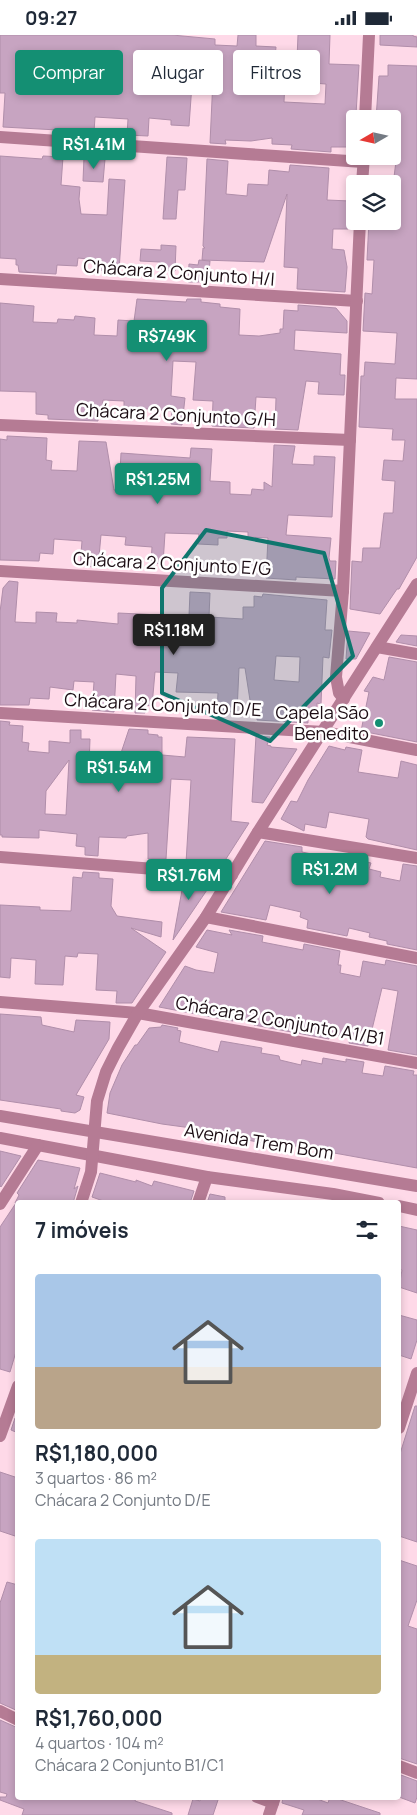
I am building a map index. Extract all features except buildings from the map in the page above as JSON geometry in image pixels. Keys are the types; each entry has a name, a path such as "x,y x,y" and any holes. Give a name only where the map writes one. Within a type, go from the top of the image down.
{"street":[{"path":"365,110 369,35"},
{"path":"0,137 346,158"},
{"path":"344,699 339,693 336,677 343,591 360,230"},
{"name":"Chácara 2 Conjunto H/I","path":"0,279 357,301"},
{"name":"Chácara 2 Conjunto G/H","path":"0,425 350,440"},
{"name":"Chácara 2 Conjunto E/G","path":"0,571 343,591"},
{"path":"82,1200 91,1171 97,1101 106,1072 138,1013 206,917 258,832 417,584"},
{"path":"377,647 417,654"},
{"name":"Chácara 2 Conjunto D/E","path":"0,713 324,731 417,750"},
{"path":"258,832 417,858"},
{"path":"0,857 232,875"},
{"path":"206,917 417,958"},
{"name":"Chácara 2 Conjunto A1/B1","path":"0,1003 138,1013 417,1063"},
{"name":"Avenida Trem Bom","path":"0,1116 417,1186"},
{"path":"0,1138 207,1177 350,1200"},
{"path":"0,1204 38,1145"},
{"path":"199,1200 207,1177"},
{"path":"401,1206 417,1209"},
{"path":"401,1421 417,1373"},
{"path":"0,1437 15,1394"},
{"path":"0,1711 15,1718"},
{"path":"401,1767 417,1773"}],"highlighted area":[{"path":"206,530 324,553 353,656 270,741 162,693 162,588"}],"place":[{"name":"Capela São Benedito","path":"379,723"}]}
